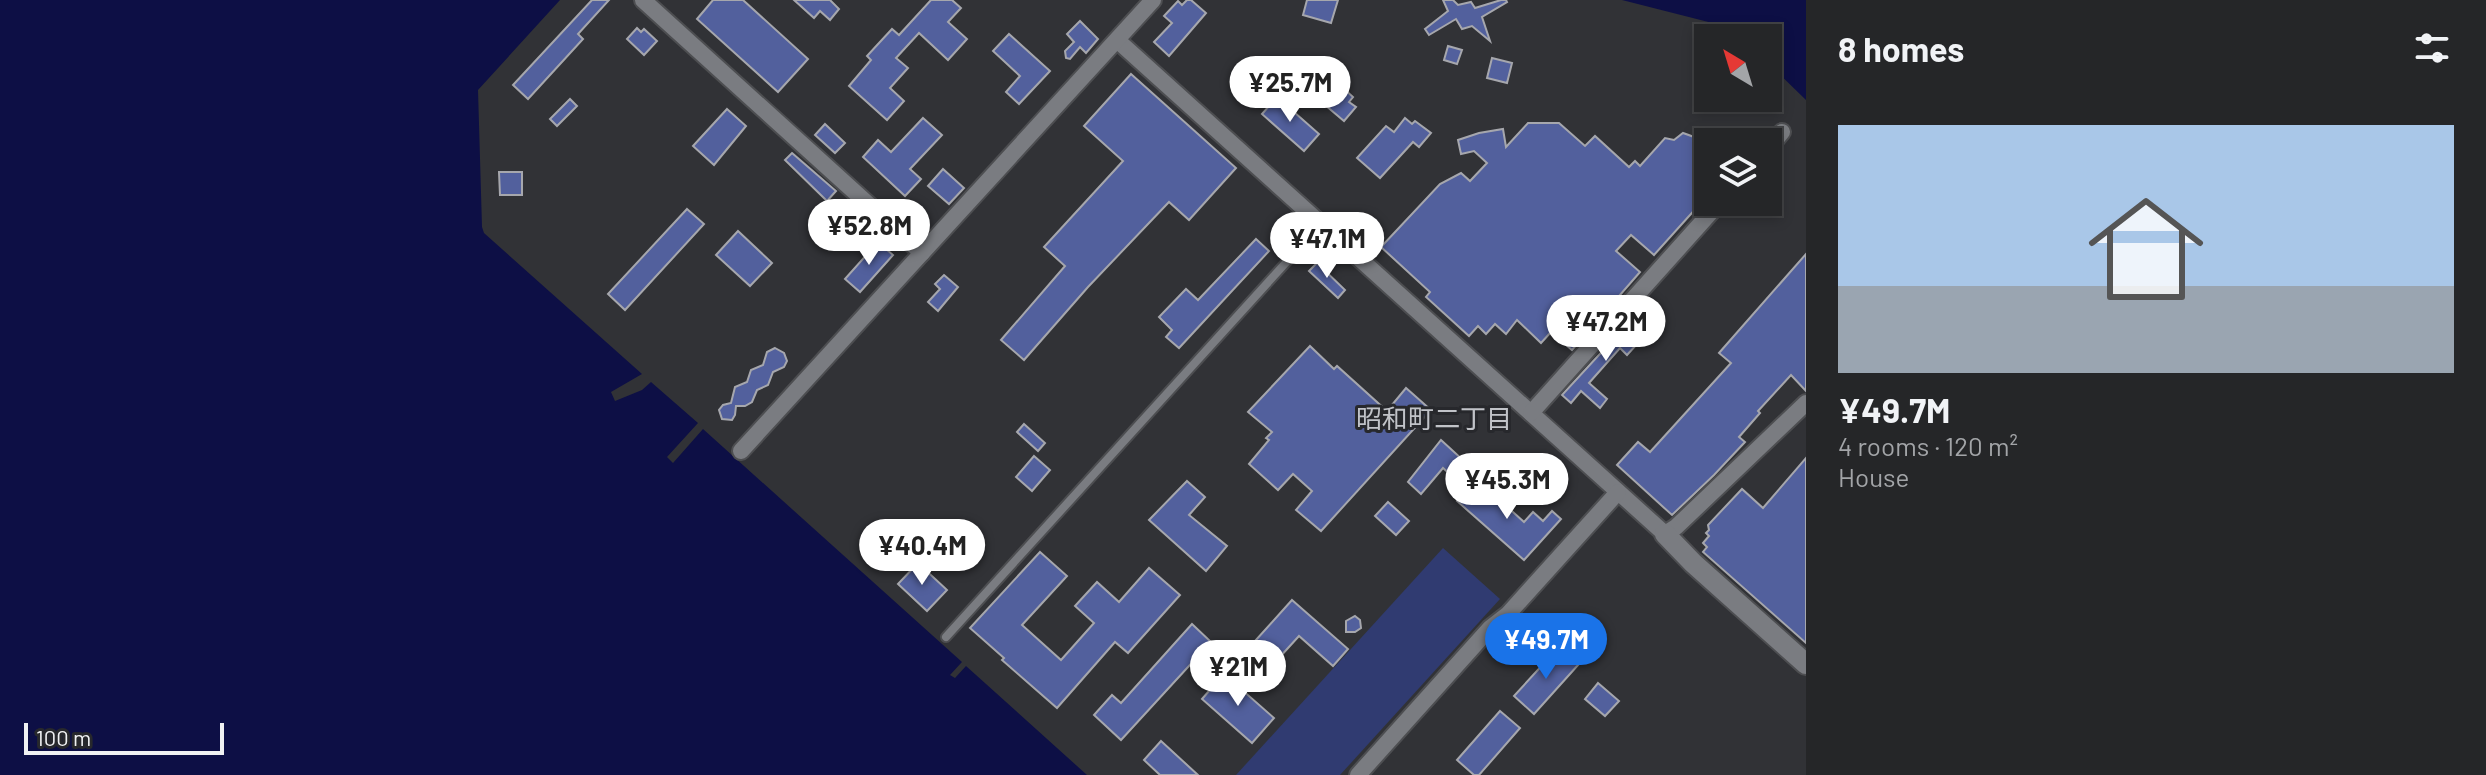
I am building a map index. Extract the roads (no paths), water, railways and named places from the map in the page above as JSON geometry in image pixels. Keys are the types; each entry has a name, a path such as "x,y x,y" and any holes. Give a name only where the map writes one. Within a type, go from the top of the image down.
{"street":[{"path":"643,0 922,253"},
{"path":"741,451 1153,0"},
{"path":"1117,40 1806,664"},
{"path":"1531,413 1707,216"},
{"path":"1665,534 1806,403"},
{"path":"1358,775 1618,492"}],"lane":[{"path":"946,637 1321,224"}],"district":[{"name":"昭和町二丁目","path":"1434,419"}]}
